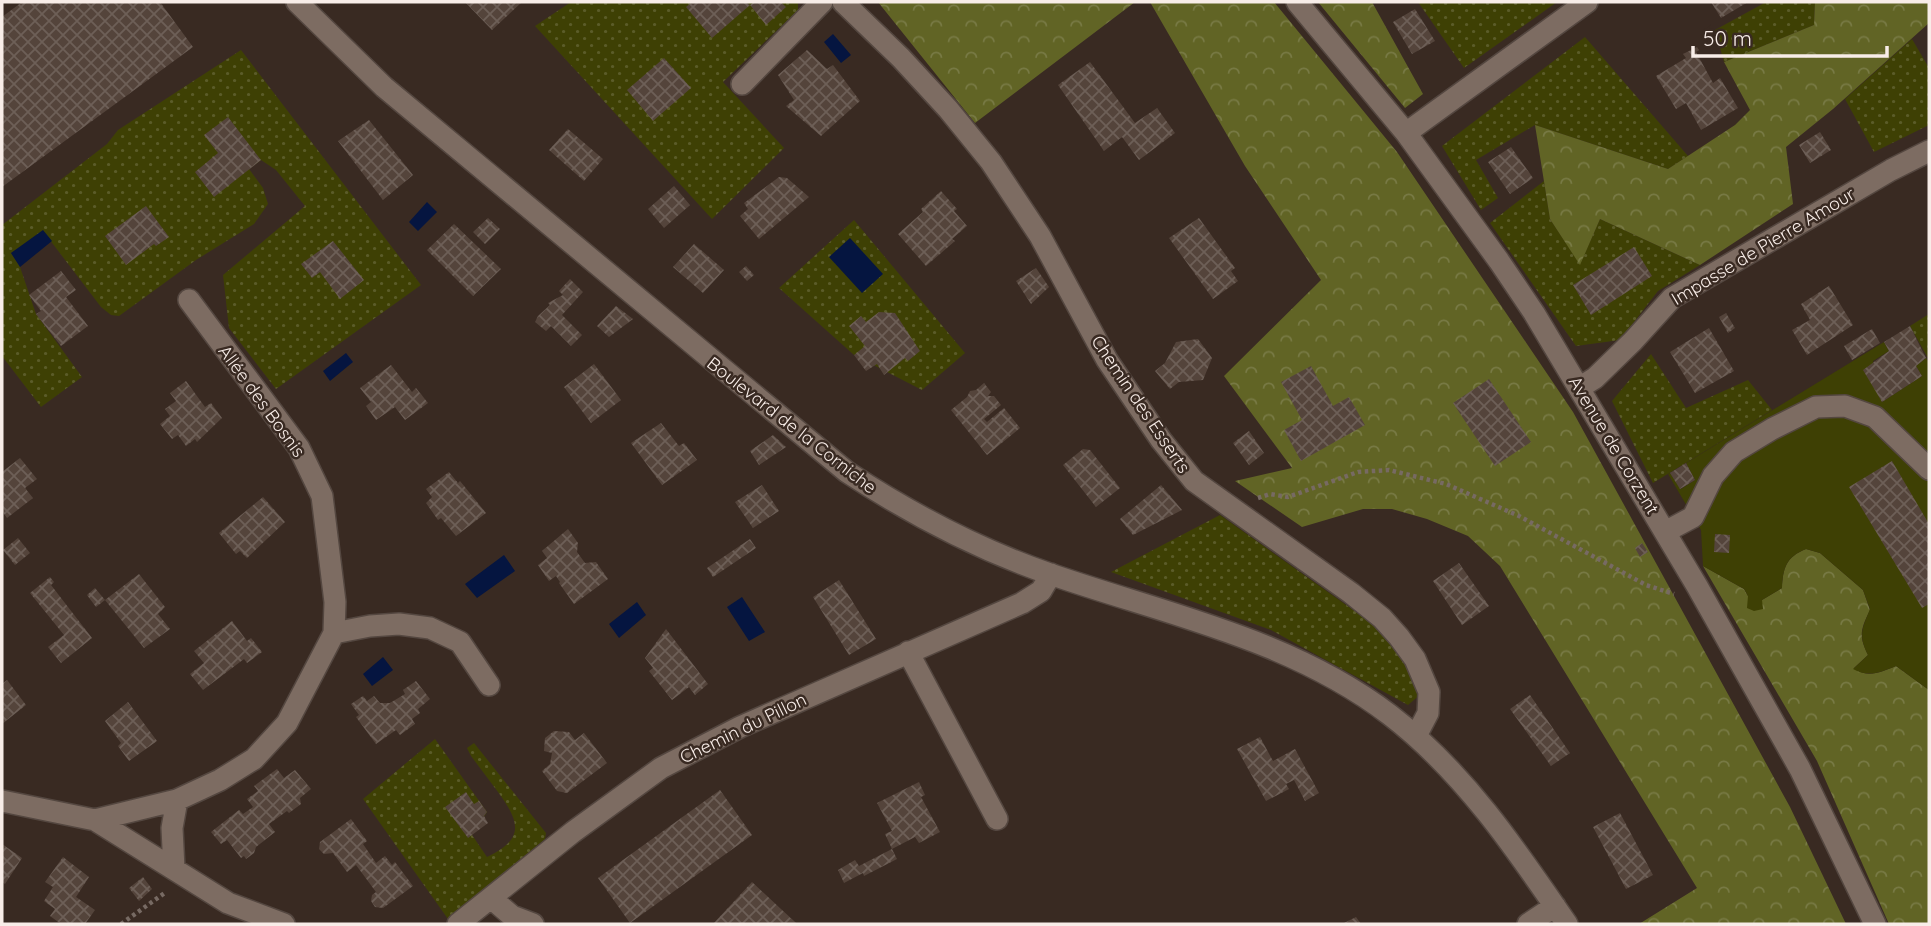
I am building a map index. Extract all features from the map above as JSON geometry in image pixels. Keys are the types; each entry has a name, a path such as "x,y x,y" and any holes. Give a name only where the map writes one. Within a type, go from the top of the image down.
{"street":[{"name":"Boulevard de la Corniche","path":"298,2 384,87 847,472 927,522 1020,563 1286,654 1358,693 1416,736 1447,766 1480,805 1567,924"},
{"path":"741,84 822,2"},
{"name":"Chemin des Esserts","path":"843,2 939,99 991,162 1040,236 1107,360 1161,440 1194,481 1361,601 1382,618 1399,637 1415,659 1429,692 1428,713 1416,736"},
{"name":"Avenue de Corzent","path":"1297,2 1406,133 1511,277 1697,586 1800,769 1875,924"},
{"path":"1406,133 1587,2"},
{"name":"Impasse de Pierre Amour","path":"1579,388 1595,378 1624,351 1672,298 1891,170 1929,151"},
{"name":"Allée des Bosnis","path":"95,820 177,800 220,780 254,759 286,723 334,633 335,602 322,496 299,448 189,299"},
{"path":"1665,532 1693,517 1713,476 1734,452 1816,407 1845,406 1875,416 1929,469"},
{"name":"Chemin du Pillon","path":"458,924 573,832 661,768 740,727 1023,603 1041,591 1051,574"},
{"path":"334,633 398,624 430,628 460,642 489,685"},
{"path":"908,652 996,819"},
{"path":"174,869 172,828 177,800"},
{"name":"Allée des Bosnis","path":"2,801 95,820 229,903 284,924"},
{"path":"491,898 512,916 533,924"},
{"path":"1528,924 1555,906"}],"path":[{"path":"1231,508 1270,494 1288,498 1358,472 1389,470 1446,484 1495,505 1646,586 1679,595 1697,586"},
{"path":"121,924 168,890 174,869"}],"shaded area":[{"path":"571,2 798,2 798,10 723,82 784,148 712,219 535,26"},
{"path":"1418,2 1557,2 1464,68"},
{"path":"1766,2 1815,2 1814,25 1724,62 1715,30"},
{"path":"1585,37 1688,156 1668,169 1535,125 1476,160 1498,198 1481,210 1442,146"},
{"path":"1912,39 1929,68 1929,125 1874,152 1845,99"},
{"path":"241,50 421,285 276,389 229,328 223,275 305,206 276,170 261,160 249,169 263,188 268,204 254,224 196,260 119,316 111,315 101,307 43,231 11,253 20,267 36,314 82,377 41,407 2,356 2,225 107,144 118,130"},
{"path":"1544,181 1550,219 1580,264 1600,219 1700,265 1658,291 1620,340 1576,346 1490,223"},
{"path":"854,220 965,353 922,390 854,355 779,288"},
{"path":"1929,314 1929,360 1910,326"},
{"path":"1884,342 1889,351 1873,361 1882,402 1922,376 1916,366 1926,358 1929,362 1929,690 1896,666 1869,674 1853,669 1868,655 1862,632 1870,609 1863,590 1820,553 1806,549 1794,556 1785,569 1782,588 1762,600 1763,609 1754,611 1747,608 1748,596 1744,589 1703,566 1701,530 1668,474 1670,473 1681,489 1695,480 1686,463"},
{"path":"1651,354 1686,408 1748,380 1772,410 1653,483 1612,401"},
{"path":"1220,515 1377,627 1401,656 1421,694 1408,705 1271,630 1111,572"},
{"path":"435,739 487,812 472,835 487,857 508,843 515,829 511,812 467,748 474,743 546,833 545,839 448,919 363,799"}],"green space":[{"path":"878,2 1135,2 975,123"},
{"path":"1150,2 1274,2 1397,152 1573,412 1790,807 1846,924 1639,924 1697,888 1500,566 1468,536 1427,519 1392,509 1363,509 1302,527 1235,481 1292,468 1224,376 1321,280 1245,166"},
{"path":"1318,2 1372,2 1423,94 1405,108"},
{"path":"1815,2 1929,2 1929,23 1786,147 1793,204 1700,265 1600,219 1580,265 1550,219 1535,125 1668,169 1735,125 1750,110 1724,62 1814,25"},
{"path":"1806,549 1820,553 1863,590 1870,610 1862,632 1868,655 1854,668 1869,674 1896,666 1929,690 1929,924 1889,924 1817,761 1703,566 1744,589 1748,596 1762,600 1782,588 1787,564"}],"water":[{"path":"833,34 851,55 841,63 824,42"},
{"path":"427,202 437,212 418,231 409,222"},
{"path":"43,230 52,241 20,267 11,253"},
{"path":"850,238 883,274 862,293 829,257"},
{"path":"346,353 353,362 330,381 323,371"},
{"path":"504,555 515,571 477,598 465,584"},
{"path":"742,597 765,632 749,641 727,607"},
{"path":"637,602 646,615 619,638 609,624"},
{"path":"383,657 393,670 372,686 363,674"}],"building":[{"path":"22,2 160,2 193,47 2,187 2,17"},
{"path":"465,2 522,2 492,30"},
{"path":"692,2 747,2 750,5 712,38 686,7"},
{"path":"754,2 781,2 786,7 766,25 750,5"},
{"path":"1711,2 1748,2 1721,18"},
{"path":"1415,9 1435,41 1412,54 1393,22"},
{"path":"1697,47 1699,50 1696,52 1713,83 1720,78 1738,108 1701,130 1686,103 1676,109 1656,76 1686,58 1683,54"},
{"path":"807,50 827,69 833,65 860,101 821,136 786,106 794,100 778,75"},
{"path":"664,58 691,88 653,121 627,90"},
{"path":"1090,62 1135,123 1157,108 1175,133 1139,160 1122,137 1104,151 1058,85"},
{"path":"228,117 261,160 214,197 195,172 218,153 204,135"},
{"path":"369,120 413,175 383,200 338,141"},
{"path":"568,129 603,159 584,181 549,150"},
{"path":"1820,132 1831,150 1810,163 1799,145"},
{"path":"1511,147 1533,178 1510,194 1488,162"},
{"path":"779,177 787,178 809,197 759,239 740,216 748,209 744,203"},
{"path":"674,186 690,205 664,228 648,209"},
{"path":"941,191 957,209 954,211 967,226 952,239 955,241 926,266 898,234 923,212 921,209"},
{"path":"146,206 169,237 156,246 154,244 126,265 105,236"},
{"path":"488,218 500,229 485,244 473,232"},
{"path":"1199,218 1235,268 1231,271 1238,281 1213,299 1169,238"},
{"path":"454,224 501,269 473,296 427,250"},
{"path":"333,241 364,280 340,299 320,272 312,278 301,264"},
{"path":"694,244 724,270 703,293 673,267"},
{"path":"1634,247 1652,276 1591,315 1573,285"},
{"path":"746,266 754,275 747,281 739,272"},
{"path":"1036,268 1049,287 1031,304 1016,281"},
{"path":"61,271 76,290 66,297 88,326 61,346 36,314 41,311 29,295"},
{"path":"570,279 583,292 562,315 582,335 571,346 551,326 546,331 535,322 550,305 548,303 563,295 559,291"},
{"path":"1829,286 1853,325 1807,355 1792,330 1810,320 1801,304"},
{"path":"616,306 633,319 609,337 597,326"},
{"path":"879,312 895,313 920,351 908,361 905,358 884,375 877,364 866,371 854,355 865,346 849,326 861,316 866,322"},
{"path":"1726,313 1735,328 1728,333 1719,317"},
{"path":"1910,326 1926,358 1916,366 1922,376 1882,402 1863,370 1889,351 1884,342"},
{"path":"1709,328 1734,371 1695,393 1670,352"},
{"path":"1872,329 1880,343 1852,360 1844,346"},
{"path":"1198,339 1212,358 1203,380 1179,382 1170,389 1155,371 1165,363 1176,342"},
{"path":"594,364 621,400 591,423 564,387"},
{"path":"391,365 412,392 416,388 428,403 405,420 395,407 376,420 366,406 371,402 360,388"},
{"path":"1311,366 1333,406 1349,397 1365,425 1301,461 1284,430 1302,420 1281,382"},
{"path":"1489,379 1531,442 1495,466 1453,403"},
{"path":"186,381 205,407 211,403 222,418 197,442 195,439 186,446 178,435 172,439 160,424 170,416 165,409 176,401 170,393"},
{"path":"984,383 991,392 988,396 994,396 1001,405 984,419 987,422 1004,408 1020,428 987,455 951,410 967,397 970,391 976,390"},
{"path":"661,423 679,446 684,443 697,460 662,485 631,443"},
{"path":"1249,431 1264,453 1249,465 1233,443"},
{"path":"773,435 786,447 759,465 750,451"},
{"path":"1083,449 1090,450 1120,488 1096,507 1063,465"},
{"path":"20,458 37,479 25,488 33,498 7,518 2,511 2,472"},
{"path":"1892,461 1929,524 1929,604 1922,608 1849,487"},
{"path":"1686,463 1695,480 1680,489 1670,473"},
{"path":"449,472 458,483 460,481 486,513 456,536 441,518 438,520 426,503 432,497 426,489"},
{"path":"762,485 779,511 753,528 735,502"},
{"path":"1161,485 1182,510 1133,535 1120,519"},
{"path":"263,497 285,522 247,558 240,551 236,554 219,533"},
{"path":"568,529 578,543 577,552 585,563 596,562 608,579 574,604 556,576 549,581 538,565 547,558 542,551"},
{"path":"1715,534 1730,535 1729,553 1714,552"},
{"path":"18,538 30,553 15,565 3,550"},
{"path":"750,539 756,548 713,577 707,568"},
{"path":"1642,543 1648,552 1640,557 1635,548"},
{"path":"1459,563 1489,606 1462,625 1433,581"},
{"path":"139,574 165,607 158,614 170,629 144,648 105,600"},
{"path":"50,577 54,582 51,585 92,638 61,663 48,647 64,635 30,593"},
{"path":"839,580 876,639 849,655 813,597"},
{"path":"95,588 105,600 96,607 87,595"},
{"path":"232,621 247,641 251,638 262,652 247,663 244,659 203,690 190,674 204,663 194,651"},
{"path":"666,629 708,684 695,695 689,687 672,700 649,671 653,668 645,658"},
{"path":"7,680 26,705 2,724 2,684"},
{"path":"416,681 430,699 418,709 420,713 412,719 415,724 400,735 396,730 376,744 356,717 359,715 351,704 363,696 367,701 374,696 380,703 390,703 405,694 403,690"},
{"path":"1530,695 1570,753 1551,766 1510,709"},
{"path":"128,702 157,741 129,761 118,746 121,743 105,721"},
{"path":"554,731 569,732 575,740 584,733 607,763 567,793 557,791 542,771 550,764 552,753 544,751 545,738"},
{"path":"1260,737 1273,761 1295,749 1319,793 1305,801 1294,780 1286,784 1289,789 1266,801 1237,749"},
{"path":"277,769 284,778 295,770 311,789 300,798 301,804 269,824 275,832 256,847 254,853 246,859 244,856 241,858 227,840 221,844 211,832 239,810 243,814 253,807 247,799 258,791 254,786"},
{"path":"919,782 925,795 921,797 940,832 919,843 915,837 892,849 885,834 892,831 877,803"},
{"path":"720,790 752,835 630,923 598,878"},
{"path":"466,792 474,804 479,801 487,812 484,816 488,823 468,838 445,807"},
{"path":"1620,813 1653,875 1626,889 1593,827"},
{"path":"351,819 367,841 363,844 376,863 385,856 392,865 395,862 413,886 383,908 375,907 371,901 376,892 356,865 347,872 333,853 324,854 319,849 320,842"},
{"path":"2,844 22,858 5,884 2,882"},
{"path":"892,849 897,859 844,883 838,870 855,860 859,866"},
{"path":"63,857 89,877 76,897 95,910 85,924 61,924 50,916 55,909 44,901 53,887 45,882"},
{"path":"143,877 152,889 139,901 129,888"},
{"path":"752,882 797,924 713,924"},
{"path":"1356,917 1361,924 1342,924"}]}
